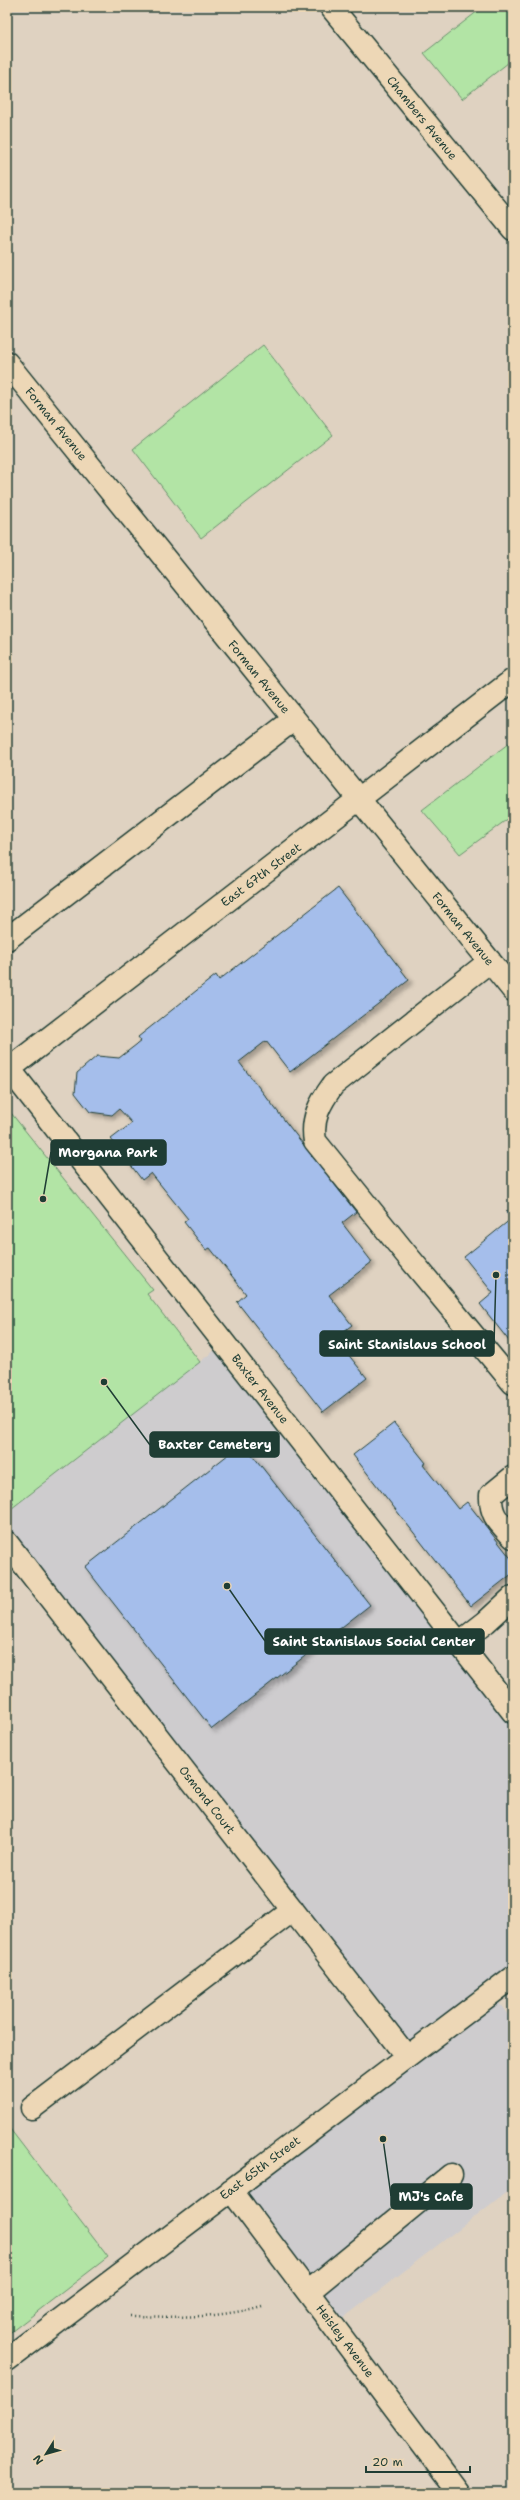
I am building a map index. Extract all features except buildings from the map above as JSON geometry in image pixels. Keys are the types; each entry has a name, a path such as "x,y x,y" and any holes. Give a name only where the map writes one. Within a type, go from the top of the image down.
{"street":[{"name":"Chambers Avenue","path":"331,7 513,229"},
{"name":"Forman Avenue","path":"7,363 293,720 513,990"},
{"name":"East 67th Street","path":"8,1067 513,680"},
{"path":"7,939 293,720"},
{"path":"490,961 333,1085 316,1112 313,1129 315,1141 513,1383"},
{"name":"Baxter Avenue","path":"8,1067 513,1712"},
{"path":"513,1477 491,1495 491,1509 496,1519 513,1537"},
{"name":"Osmond Court","path":"7,1543 407,2057"},
{"path":"459,1643 486,1622 513,1597"},
{"path":"32,2108 293,1910"},
{"name":"East 65th Street","path":"7,2360 513,1977"},
{"path":"308,2292 451,2175"},
{"name":"Heisley Avenue","path":"231,2190 459,2493"}],"path":[{"path":"7,1497 14,1504"},
{"path":"130,2316 199,2318 234,2314 262,2306"}],"shaded area":[{"path":"224,1343 513,1712 513,1977 492,1993 513,2022 513,2187 333,2326 231,2190 407,2057 7,1544 7,1487 19,1503"}],"green space":[{"path":"483,7 513,7 513,59 462,99 424,53"},
{"path":"263,345 333,435 201,538 133,449"},
{"path":"513,740 513,815 460,854 422,810"},
{"path":"7,1108 153,1290 147,1294 200,1362 7,1512"},
{"path":"7,2125 108,2257 7,2335"}],"place":[{"name":"Morgana Park","path":"43,1199"},
{"name":"Saint Stanislaus School","path":"496,1275"},
{"name":"Baxter Cemetery","path":"104,1382"},
{"name":"Saint Stanislaus Social Center","path":"227,1586"},
{"name":"MJ's Cafe","path":"383,2139"}]}
